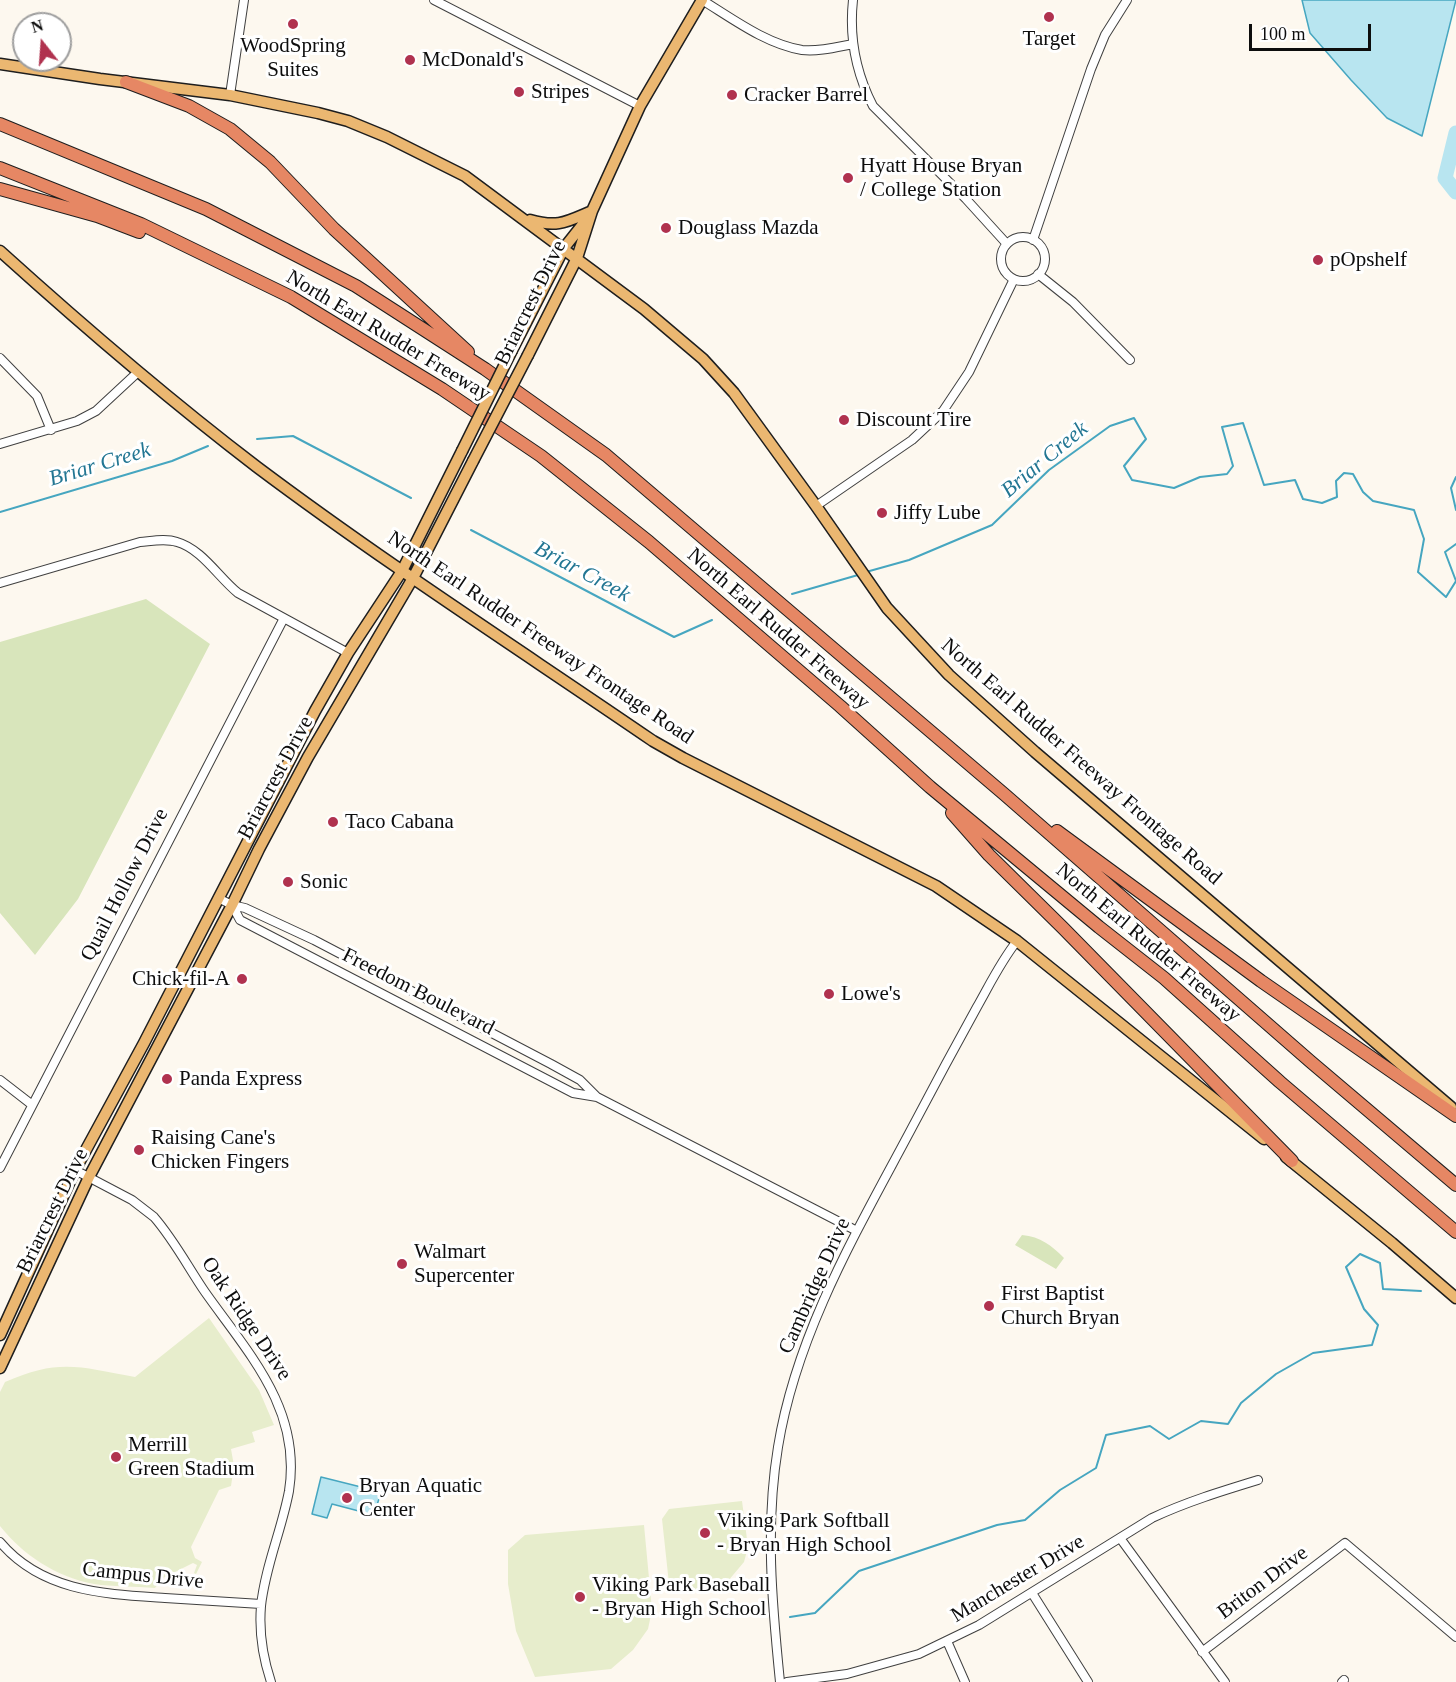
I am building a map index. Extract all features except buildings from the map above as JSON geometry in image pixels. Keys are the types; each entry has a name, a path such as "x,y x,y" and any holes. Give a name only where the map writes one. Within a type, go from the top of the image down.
{"highway":[{"path":"126,82 189,106 230,129 270,162 334,229 486,369"},
{"name":"North Earl Rudder Freeway","path":"0,124 206,209 356,286 486,369 606,455 1004,794 1311,1062 1456,1185"},
{"name":"North Earl Rudder Freeway","path":"0,168 141,224 301,303 442,388 541,456 649,542 840,706 930,787 1164,978 1280,1082 1456,1232"},
{"path":"0,189 98,216 212,258"},
{"path":"930,787 989,855 1292,1161"},
{"path":"1004,794 1261,981 1456,1116"}],"main road":[{"name":"Briarcrest Drive","path":"0,1368 89,1177 308,757 414,578 577,258 592,211 640,106 702,0"},
{"name":"North Earl Rudder Freeway Frontage Road","path":"0,64 230,95 318,113 387,137 465,176 644,309 703,359 734,393 887,608 949,675 1035,752 1456,1111"},
{"name":"Briarcrest Drive","path":"0,1335 75,1170 144,1043 315,711 348,653 402,571 564,248 592,211"},
{"path":"522,217 548,225 563,223 592,211"},
{"name":"North Earl Rudder Freeway Frontage Road","path":"0,251 138,372 257,466 402,571 562,681 683,758 936,886 1017,941 1292,1161 1456,1298"}],"street":[{"path":"230,95 244,0"},
{"path":"434,0 640,106"},
{"path":"702,0 776,42 803,50 853,44"},
{"path":"853,0 851,26 853,44 865,91 873,106 966,199 1006,243"},
{"path":"1033,240 1091,69 1105,35 1127,0"},
{"path":"1017,237 1033,240 1040,246 1044,256 1044,266 1031,279 1014,279 1007,274 1001,261 1001,254 1006,243 1017,237"},
{"path":"1038,274 1080,308 1130,360"},
{"path":"816,506 912,440 943,411 969,372 1014,279"},
{"path":"0,358 37,396 51,430"},
{"path":"0,444 77,421 96,411 138,372"},
{"path":"0,582 140,542 161,540 178,542 202,558 238,593 348,653"},
{"name":"Quail Hollow Drive","path":"0,1168 31,1104 284,618"},
{"name":"Freedom Boulevard","path":"218,898 255,913 500,1037 580,1080 597,1097 857,1231"},
{"name":"Freedom Boulevard","path":"232,905 240,920 573,1093 597,1097"},
{"name":"Cambridge Drive","path":"780,1682 770,1558 772,1493 778,1445 793,1383 810,1330 857,1231 960,1037 1005,956 1017,941"},
{"path":"356,980 362,966"},
{"path":"419,1013 426,999"},
{"path":"492,1051 500,1037"},
{"path":"0,1080 31,1104"},
{"name":"Oak Ridge Drive","path":"75,1170 132,1200 147,1210 160,1224 264,1376 279,1405 289,1440 290,1476 286,1504 261,1604 262,1640 271,1682"},
{"name":"Manchester Drive","path":"787,1682 848,1678 919,1654 979,1625 1170,1509 1258,1480"},
{"path":"1120,1538 1225,1682"},
{"name":"Campus Drive","path":"0,1542 21,1563 41,1576 79,1590 118,1595 261,1604"},
{"name":"Briton Drive","path":"1202,1652 1345,1543 1456,1637"},
{"path":"1032,1593 1088,1682"},
{"path":"947,1641 965,1682"}],"green space":[{"path":"146,599 210,644 78,899 35,955 0,913 0,642"},
{"path":"1022,1235 1045,1242 1064,1258 1056,1269 1015,1245"},
{"name":"Merrill Green Stadium","path":"209,1318 259,1390 274,1425 252,1432 255,1442 231,1449 234,1466 231,1486 219,1490 191,1547 195,1558 202,1562 196,1574 194,1573 197,1565 193,1563 163,1578 155,1588 101,1585 80,1581 41,1563 9,1537 0,1526 0,1392 5,1382 24,1374 55,1367 84,1368 135,1377"},
{"name":"Viking Park Softball - Bryan High School","path":"742,1501 748,1547 744,1562 728,1581 718,1586 670,1593 662,1519 669,1509"},
{"name":"Viking Park Baseball - Bryan High School","path":"644,1525 652,1610 648,1629 633,1650 611,1669 535,1677 516,1631 508,1584 508,1550 525,1535"}],"water":[{"path":"1302,0 1456,0 1422,136 1387,118 1351,80 1310,33"},
{"name":"Bryan Aquatic Center","path":"321,1477 381,1492 374,1515 332,1504 327,1518 312,1514"}],"waterway":[{"path":"1456,133 1445,178 1456,192"},
{"name":"Briar Creek","path":"866,572 909,560 992,525 1049,470 1110,426 1134,418 1146,439 1124,466 1132,480 1174,488 1200,477 1227,474 1233,466 1222,427 1243,423 1264,485 1295,480 1303,499 1322,503 1337,497 1336,481 1344,473 1353,474 1363,492 1373,501 1414,510 1424,539 1418,572 1446,597 1456,581"},
{"name":"Briar Creek","path":"257,439 293,436 411,498"},
{"name":"Briar Creek","path":"0,512 172,461 208,446"},
{"name":"Briar Creek","path":"1456,477 1451,488 1456,510"},
{"name":"Briar Creek","path":"471,530 674,637 712,620"},
{"name":"Briar Creek","path":"1456,544 1445,552 1456,581"},
{"name":"Briar Creek","path":"792,594 858,575"},
{"path":"790,1617 815,1613 859,1571 997,1525 1025,1520 1060,1490 1096,1468 1106,1435 1150,1426 1169,1439 1201,1421 1228,1424 1241,1403 1276,1374 1313,1353 1372,1345 1378,1325 1364,1309 1346,1267 1360,1254 1380,1263 1383,1289 1421,1291"}],"place":[{"name":"Target","path":"1049,17"},
{"name":"WoodSpring Suites","path":"293,24"},
{"name":"McDonald's","path":"410,60"},
{"name":"Stripes","path":"519,92"},
{"name":"Cracker Barrel","path":"732,95"},
{"name":"Hyatt House Bryan / College Station","path":"848,178"},
{"name":"Douglass Mazda","path":"666,228"},
{"name":"pOpshelf","path":"1318,260"},
{"name":"Discount Tire","path":"844,420"},
{"name":"Jiffy Lube","path":"882,513"},
{"name":"Taco Cabana","path":"333,822"},
{"name":"Sonic","path":"288,882"},
{"name":"Chick-fil-A","path":"242,979"},
{"name":"Lowe's","path":"829,994"},
{"name":"Panda Express","path":"167,1079"},
{"name":"Raising Cane's Chicken Fingers","path":"139,1150"},
{"name":"Walmart Supercenter","path":"402,1264"},
{"name":"First Baptist Church Bryan","path":"989,1306"},
{"name":"Merrill Green Stadium","path":"116,1457"},
{"name":"Bryan Aquatic Center","path":"347,1498"},
{"name":"Viking Park Softball - Bryan High School","path":"705,1533"},
{"name":"Viking Park Baseball - Bryan High School","path":"580,1597"}]}
